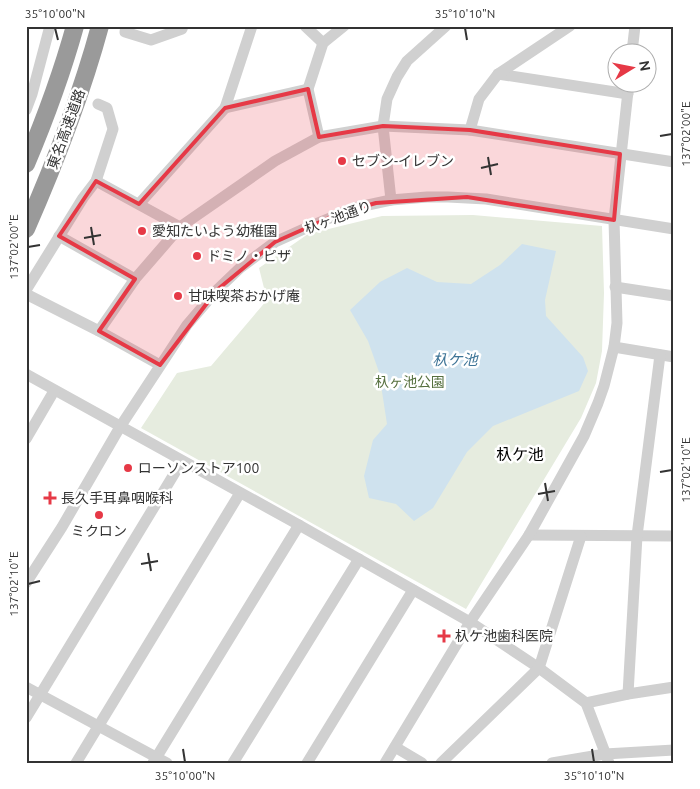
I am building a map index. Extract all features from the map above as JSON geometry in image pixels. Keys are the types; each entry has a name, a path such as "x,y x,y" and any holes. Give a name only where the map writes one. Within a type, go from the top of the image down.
{"highway":[{"name":"東名高速道路","path":"26,164 56,84 75,26"},
{"name":"東名高速道路","path":"26,229 63,140 91,59 100,26"}],"street":[{"path":"26,110 50,26"},
{"path":"126,26 125,32 151,40 182,29 183,26"},
{"path":"138,204 225,108 252,26"},
{"path":"305,26 324,43"},
{"path":"318,136 308,89 324,43 344,26"},
{"path":"391,200 383,126 387,99 407,61 446,26"},
{"path":"470,130 479,99 498,74 570,26"},
{"path":"633,42 635,26"},
{"path":"385,763 470,622 529,535 584,436 604,386 614,347 617,323 614,220 628,94 498,74"},
{"path":"225,108 308,89"},
{"path":"98,104 107,108 113,129 96,181 59,236 26,292 160,364"},
{"path":"99,331 135,279 180,227 275,161 318,136 383,126 470,130 674,162"},
{"path":"96,181 180,227"},
{"name":"杁ヶ池通り","path":"26,583 62,527 120,427 160,364 188,325 216,290 240,268 275,242 354,208 391,200 427,197 467,197 674,228"},
{"path":"59,236 135,279"},
{"path":"615,287 674,296"},
{"path":"614,347 674,357"},
{"path":"628,694 638,536 660,355"},
{"path":"26,374 470,622 539,668 586,703 607,758"},
{"path":"26,440 54,391"},
{"path":"26,718 182,462"},
{"path":"76,763 240,493"},
{"path":"26,688 159,761 299,525"},
{"path":"529,535 674,536"},
{"path":"441,763 539,668 580,536"},
{"path":"233,763 358,559"},
{"path":"307,763 413,590"},
{"path":"586,703 674,686"},
{"path":"395,747 422,763"},
{"path":"552,763 674,750"}],"highlighted area":[{"path":"308,89 319,137 383,126 470,130 620,154 614,220 467,197 376,203 340,213 275,242 217,290 160,365 99,331 135,279 59,236 96,181 139,204 225,108"}],"green space":[{"name":"杁ヶ池公園","path":"473,215 602,226 604,293 602,351 596,383 581,418 466,609 141,428 177,373 211,366 267,300 259,268 308,234 382,216"}],"water":[{"name":"杁ケ池","path":"522,244 556,251 545,300 546,316 583,357 588,371 579,391 493,426 467,452 433,508 414,521 396,504 369,498 364,476 373,440 387,424 379,372 368,341 350,310 380,282 407,268 437,282 471,284 500,265"}],"place":[{"name":"セブン-イレブン","path":"342,161"},
{"name":"愛知たいよう幼稚園","path":"142,231"},
{"name":"ドミノ・ピザ","path":"197,256"},
{"name":"甘味喫茶おかげ庵","path":"178,296"},
{"name":"ローソンストア100","path":"128,468"},
{"name":"長久手耳鼻咽喉科","path":"50,498"},
{"name":"ミクロン","path":"99,515"},
{"name":"杁ケ池歯科医院","path":"444,636"}],"district":[{"name":"杁ケ池","path":"520,454"}]}
